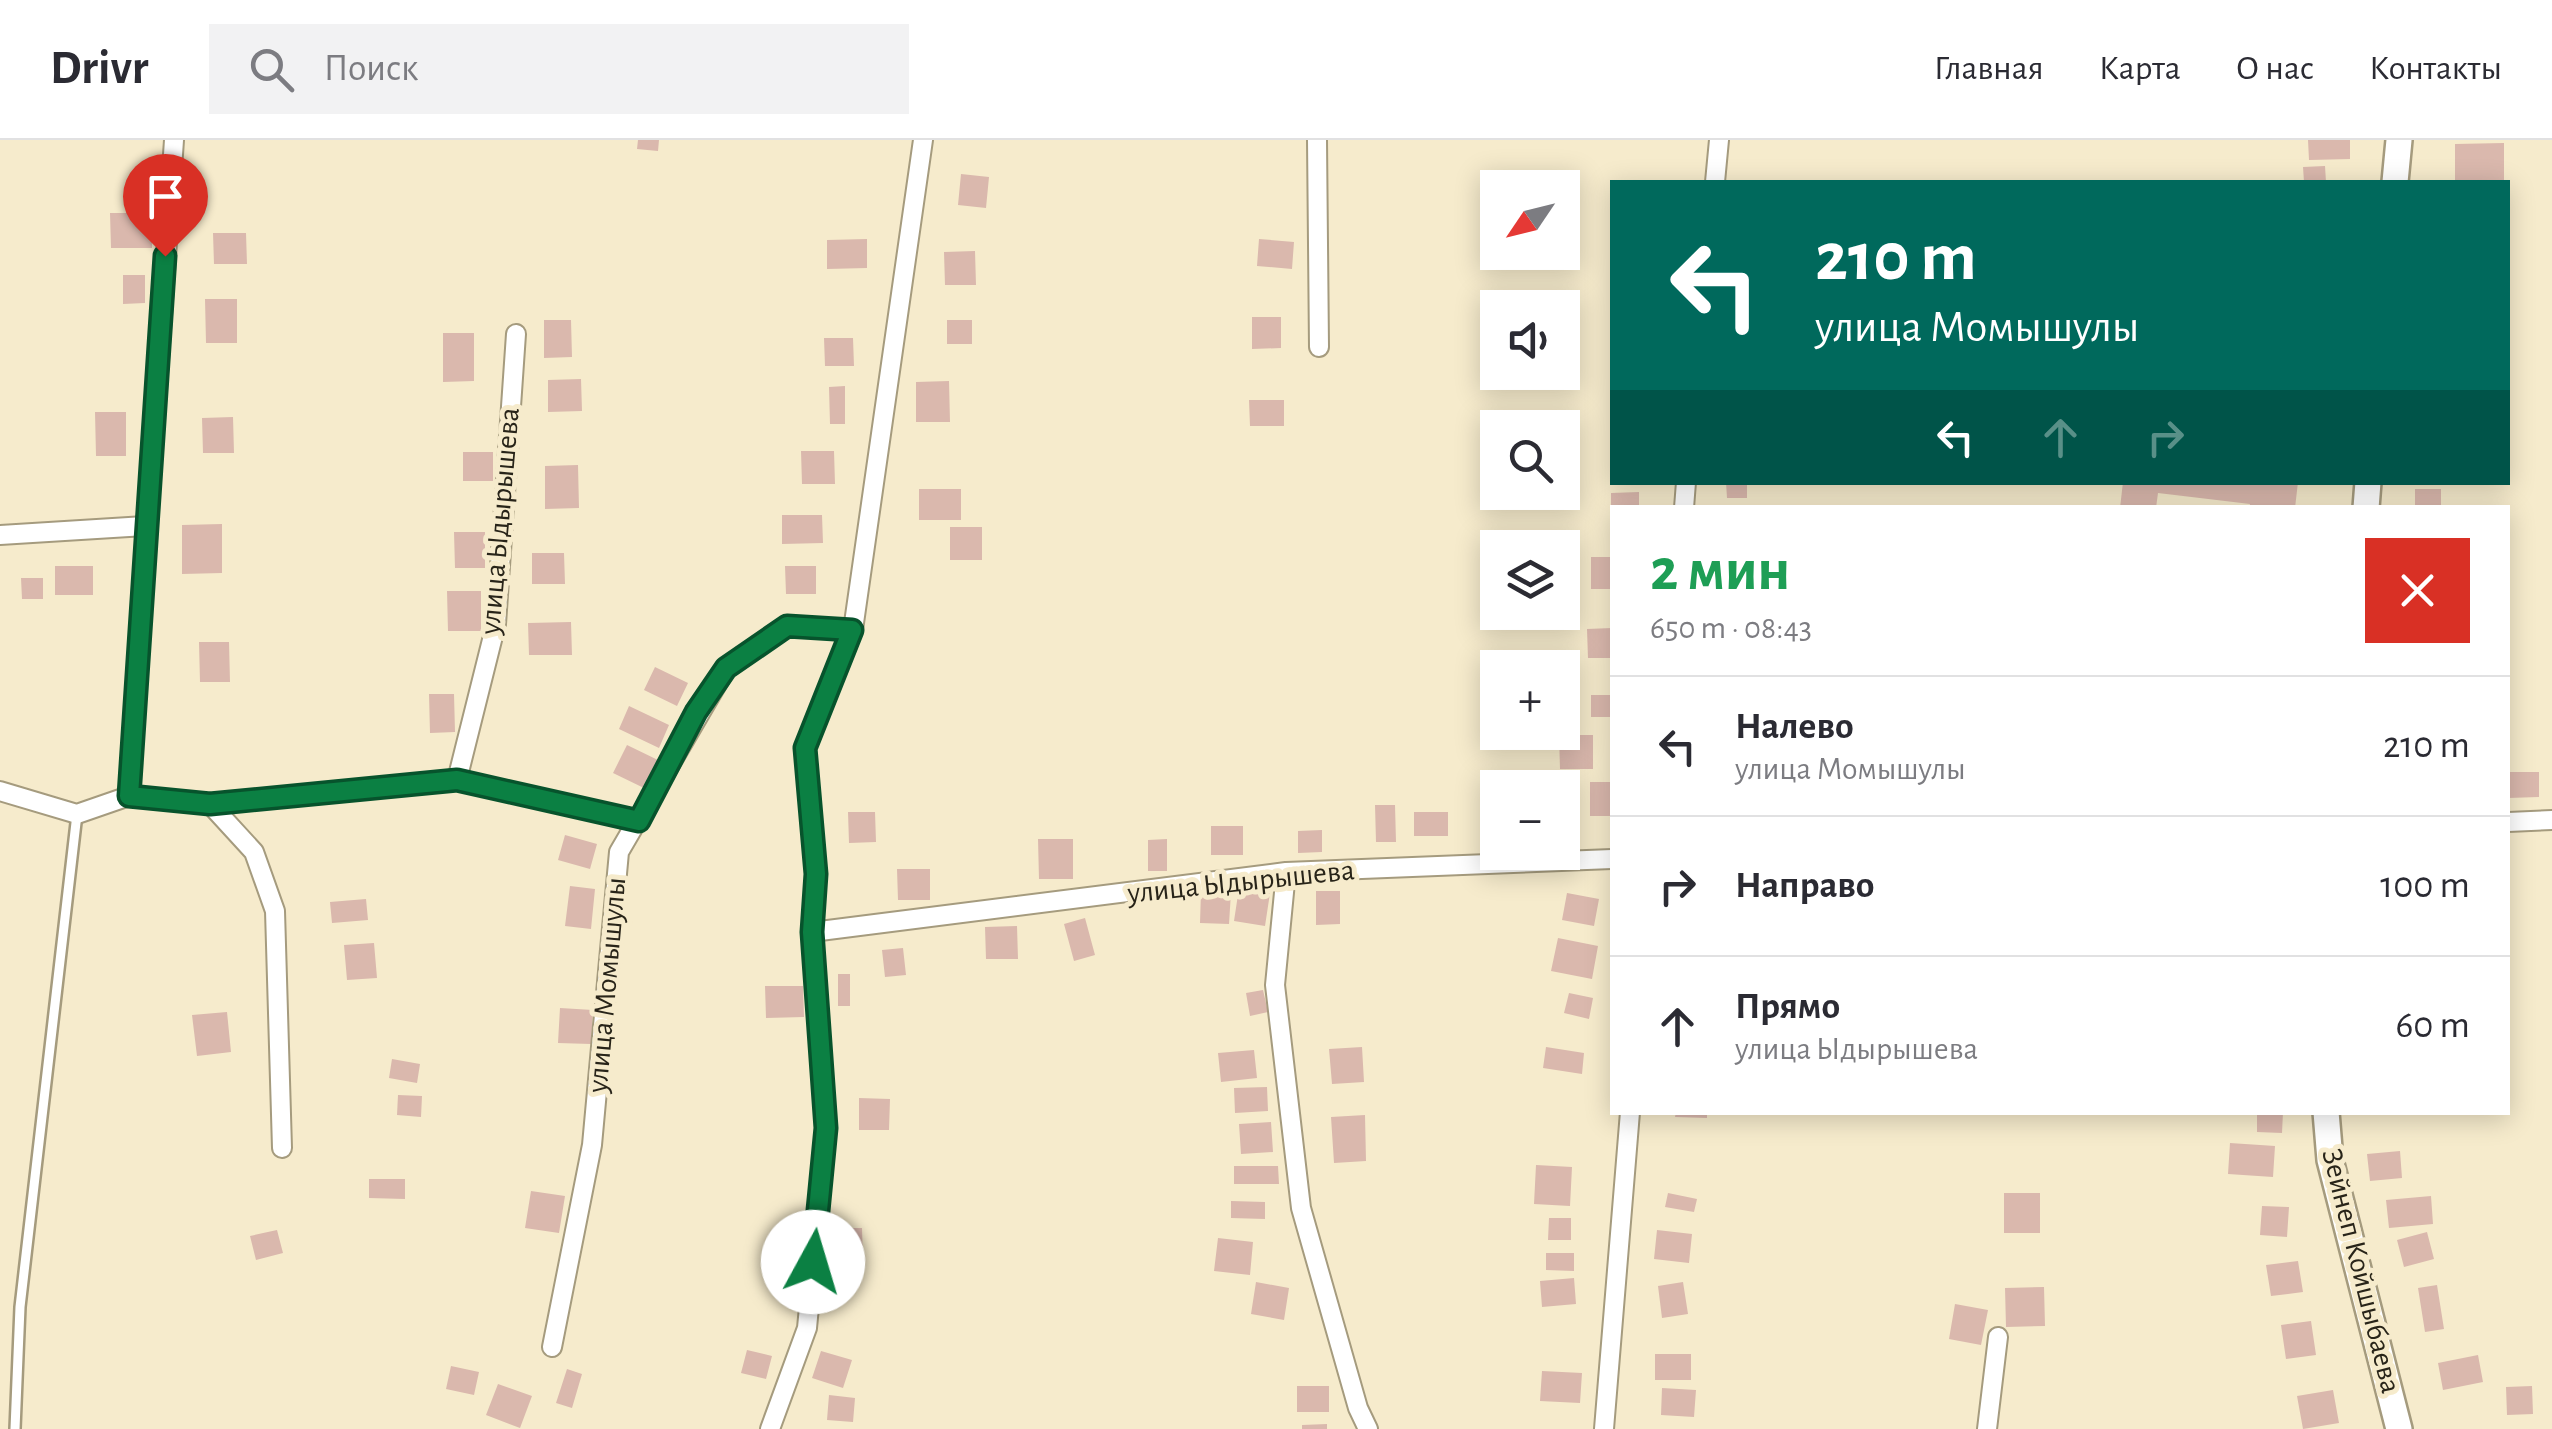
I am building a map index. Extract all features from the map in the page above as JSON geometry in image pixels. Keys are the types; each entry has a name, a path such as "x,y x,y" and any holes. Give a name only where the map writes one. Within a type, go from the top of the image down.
{"street":[{"path":"129,796 174,140"},
{"path":"770,1429 806,1328 826,1128 812,932 816,874 805,748 852,630 923,140"},
{"path":"1317,140 1319,347"},
{"path":"1715,180 1719,140"},
{"path":"2395,180 2399,140"},
{"name":"улица Ыдырышева","path":"457,780 496,624 516,334"},
{"path":"0,535 145,526"},
{"name":"улица Момышулы","path":"552,1347 592,1145 619,852 696,712 726,668 787,626 852,630"},
{"path":"0,791 77,814 129,796 210,804 457,780 639,821"},
{"path":"210,804 254,852 275,911 282,1148"},
{"path":"2510,822 2552,820"},
{"name":"улица Ыдырышева","path":"812,932 1286,872 1610,859"},
{"path":"1286,872 1275,985 1301,1208 1358,1408 1368,1429"},
{"path":"1604,1429 1630,1115"},
{"name":"Зейнеп Койшыбаева","path":"2326,1115 2330,1160 2399,1429"},
{"path":"1988,1429 1998,1337"}],"lane":[{"path":"15,1429 20,1307 77,814"}],"building":[{"path":"638,140 659,140 658,151 637,149"},
{"path":"2308,140 2350,140 2350,159 2309,160"},
{"path":"2504,143 2504,180 2455,180 2455,144"},
{"path":"2325,166 2326,180 2304,180 2303,167"},
{"path":"961,174 989,177 986,208 958,205"},
{"path":"110,213 152,213 152,248 111,248"},
{"path":"213,233 246,233 247,264 214,264"},
{"path":"867,239 867,268 827,269 827,240"},
{"path":"1259,239 1294,242 1292,269 1257,266"},
{"path":"975,251 976,285 945,285 944,252"},
{"path":"123,275 145,275 145,303 123,304"},
{"path":"205,299 237,299 237,343 206,343"},
{"path":"1252,317 1281,317 1281,348 1252,349"},
{"path":"544,320 571,320 572,357 544,358"},
{"path":"947,320 972,320 972,344 947,344"},
{"path":"443,333 474,333 474,381 443,382"},
{"path":"824,338 853,338 854,366 825,366"},
{"path":"581,379 582,411 548,412 548,380"},
{"path":"949,381 950,422 916,422 916,382"},
{"path":"845,386 845,424 830,424 829,387"},
{"path":"1249,400 1284,400 1284,426 1250,426"},
{"path":"95,412 126,412 126,456 96,456"},
{"path":"233,417 234,453 203,453 202,418"},
{"path":"801,451 834,451 835,484 802,484"},
{"path":"463,452 493,452 493,481 463,481"},
{"path":"578,465 579,508 545,509 545,466"},
{"path":"1726,485 1747,485 1747,498 1727,498"},
{"path":"2123,485 2298,485 2295,505 2250,505 2158,493 2156,505 2120,505"},
{"path":"919,489 961,489 961,520 919,520"},
{"path":"2415,489 2441,489 2441,505 2415,505"},
{"path":"1639,492 1639,505 1611,505 1611,493"},
{"path":"782,515 822,515 823,543 782,544"},
{"path":"222,524 222,573 182,574 182,525"},
{"path":"950,527 982,527 982,560 950,560"},
{"path":"454,532 485,532 485,568 455,568"},
{"path":"532,553 564,553 565,584 532,584"},
{"path":"1591,557 1610,557 1610,589 1591,589"},
{"path":"55,566 93,566 93,595 55,595"},
{"path":"785,566 816,566 816,594 786,594"},
{"path":"21,578 43,578 43,599 22,599"},
{"path":"447,591 481,591 481,631 448,631"},
{"path":"571,622 572,655 529,655 528,623"},
{"path":"1610,628 1610,658 1588,658 1587,629"},
{"path":"199,642 229,642 230,682 200,682"},
{"path":"655,667 688,683 677,706 644,690"},
{"path":"429,694 454,694 455,732 430,733"},
{"path":"1591,695 1610,695 1610,717 1591,717"},
{"path":"629,706 669,725 659,748 619,729"},
{"path":"1580,735 1593,735 1593,769 1560,769 1559,750 1580,750"},
{"path":"627,745 660,761 646,789 613,773"},
{"path":"2510,772 2539,772 2539,797 2510,798"},
{"path":"1590,782 1610,782 1610,816 1590,816"},
{"path":"1375,805 1395,805 1396,842 1376,842"},
{"path":"848,812 875,812 876,842 849,843"},
{"path":"1414,812 1448,812 1448,836 1414,836"},
{"path":"1211,826 1243,826 1243,855 1211,855"},
{"path":"1322,830 1322,852 1298,853 1298,831"},
{"path":"565,835 597,844 590,869 558,860"},
{"path":"1038,839 1073,839 1073,879 1039,879"},
{"path":"1167,839 1167,871 1148,871 1148,840"},
{"path":"897,869 930,869 930,900 898,900"},
{"path":"570,886 595,889 591,929 565,926"},
{"path":"1239,888 1270,893 1265,926 1234,921"},
{"path":"1201,891 1231,892 1229,924 1200,923"},
{"path":"1316,891 1340,891 1340,924 1316,925"},
{"path":"1567,893 1599,899 1594,926 1562,920"},
{"path":"366,899 368,920 332,923 330,902"},
{"path":"1085,918 1095,955 1074,961 1064,924"},
{"path":"1017,926 1018,959 986,959 985,927"},
{"path":"1558,938 1598,946 1592,979 1551,971"},
{"path":"374,943 377,978 347,980 344,945"},
{"path":"903,948 906,975 885,977 882,950"},
{"path":"838,974 850,974 850,1006 838,1006"},
{"path":"765,986 803,986 804,1017 766,1018"},
{"path":"1263,990 1268,1012 1250,1016 1246,993"},
{"path":"1569,993 1593,998 1589,1019 1564,1013"},
{"path":"560,1008 593,1010 591,1044 558,1043"},
{"path":"227,1012 231,1052 197,1056 192,1015"},
{"path":"1362,1047 1364,1082 1332,1084 1329,1049"},
{"path":"1546,1047 1584,1053 1582,1074 1543,1068"},
{"path":"1254,1050 1257,1078 1221,1082 1218,1053"},
{"path":"392,1059 420,1064 417,1083 389,1078"},
{"path":"1267,1087 1268,1111 1235,1113 1234,1088"},
{"path":"398,1095 422,1096 421,1117 397,1115"},
{"path":"859,1098 890,1099 889,1130 859,1130"},
{"path":"1365,1115 1366,1161 1334,1163 1331,1117"},
{"path":"1675,1115 1707,1115 1707,1118"},
{"path":"2257,1115 2283,1115 2282,1133 2257,1132"},
{"path":"1271,1122 1273,1152 1241,1154 1239,1124"},
{"path":"2230,1143 2275,1146 2273,1177 2228,1174"},
{"path":"2400,1151 2402,1178 2370,1181 2367,1154"},
{"path":"1536,1165 1572,1167 1570,1206 1534,1204"},
{"path":"1234,1166 1278,1166 1279,1184 1234,1184"},
{"path":"369,1179 405,1179 405,1199 369,1198"},
{"path":"531,1191 565,1196 559,1233 525,1228"},
{"path":"1668,1193 1697,1199 1694,1212 1665,1207"},
{"path":"2004,1193 2040,1193 2040,1233 2004,1233"},
{"path":"2431,1196 2433,1224 2389,1228 2386,1200"},
{"path":"1231,1201 1265,1202 1265,1219 1231,1218"},
{"path":"2262,1206 2289,1207 2287,1237 2260,1235"},
{"path":"1549,1218 1571,1218 1571,1240 1548,1240"},
{"path":"776,1226 795,1233 785,1259 766,1251"},
{"path":"835,1228 862,1228 863,1261 836,1262"},
{"path":"277,1230 283,1253 256,1260 250,1236"},
{"path":"1657,1230 1692,1234 1689,1263 1654,1259"},
{"path":"2427,1232 2434,1259 2404,1267 2397,1240"},
{"path":"1218,1238 1253,1242 1250,1275 1214,1271"},
{"path":"1546,1253 1574,1253 1574,1271 1546,1270"},
{"path":"2298,1261 2303,1292 2271,1296 2266,1265"},
{"path":"1574,1278 1576,1304 1542,1307 1540,1281"},
{"path":"1256,1282 1289,1288 1284,1320 1251,1314"},
{"path":"1683,1282 1688,1314 1662,1318 1658,1286"},
{"path":"2437,1285 2444,1329 2425,1332 2418,1288"},
{"path":"2044,1287 2045,1326 2006,1327 2005,1288"},
{"path":"1955,1304 1988,1310 1981,1345 1949,1339"},
{"path":"2311,1321 2316,1355 2286,1359 2281,1325"},
{"path":"747,1350 772,1356 766,1379 741,1373"},
{"path":"821,1351 852,1360 843,1388 812,1378"},
{"path":"1655,1354 1691,1354 1691,1380 1655,1380"},
{"path":"2478,1355 2483,1382 2443,1390 2438,1363"},
{"path":"451,1366 479,1372 474,1395 446,1389"},
{"path":"567,1369 582,1374 572,1408 556,1403"},
{"path":"1542,1371 1582,1373 1580,1403 1540,1401"},
{"path":"498,1384 532,1396 520,1428 486,1415"},
{"path":"1297,1386 1329,1386 1329,1412 1297,1412"},
{"path":"2532,1386 2533,1414 2507,1415 2506,1387"},
{"path":"1662,1388 1696,1390 1694,1417 1661,1415"},
{"path":"2333,1390 2339,1423 2303,1429 2297,1396"},
{"path":"829,1395 855,1398 853,1422 827,1420"},
{"path":"1327,1424 1327,1429 1302,1429 1302,1425"}],"route":[{"path":"165,256 129,796 210,804 457,780 639,821 696,712 726,668 787,626 852,630 805,748 816,874 812,932 826,1128 813,1262"}]}
